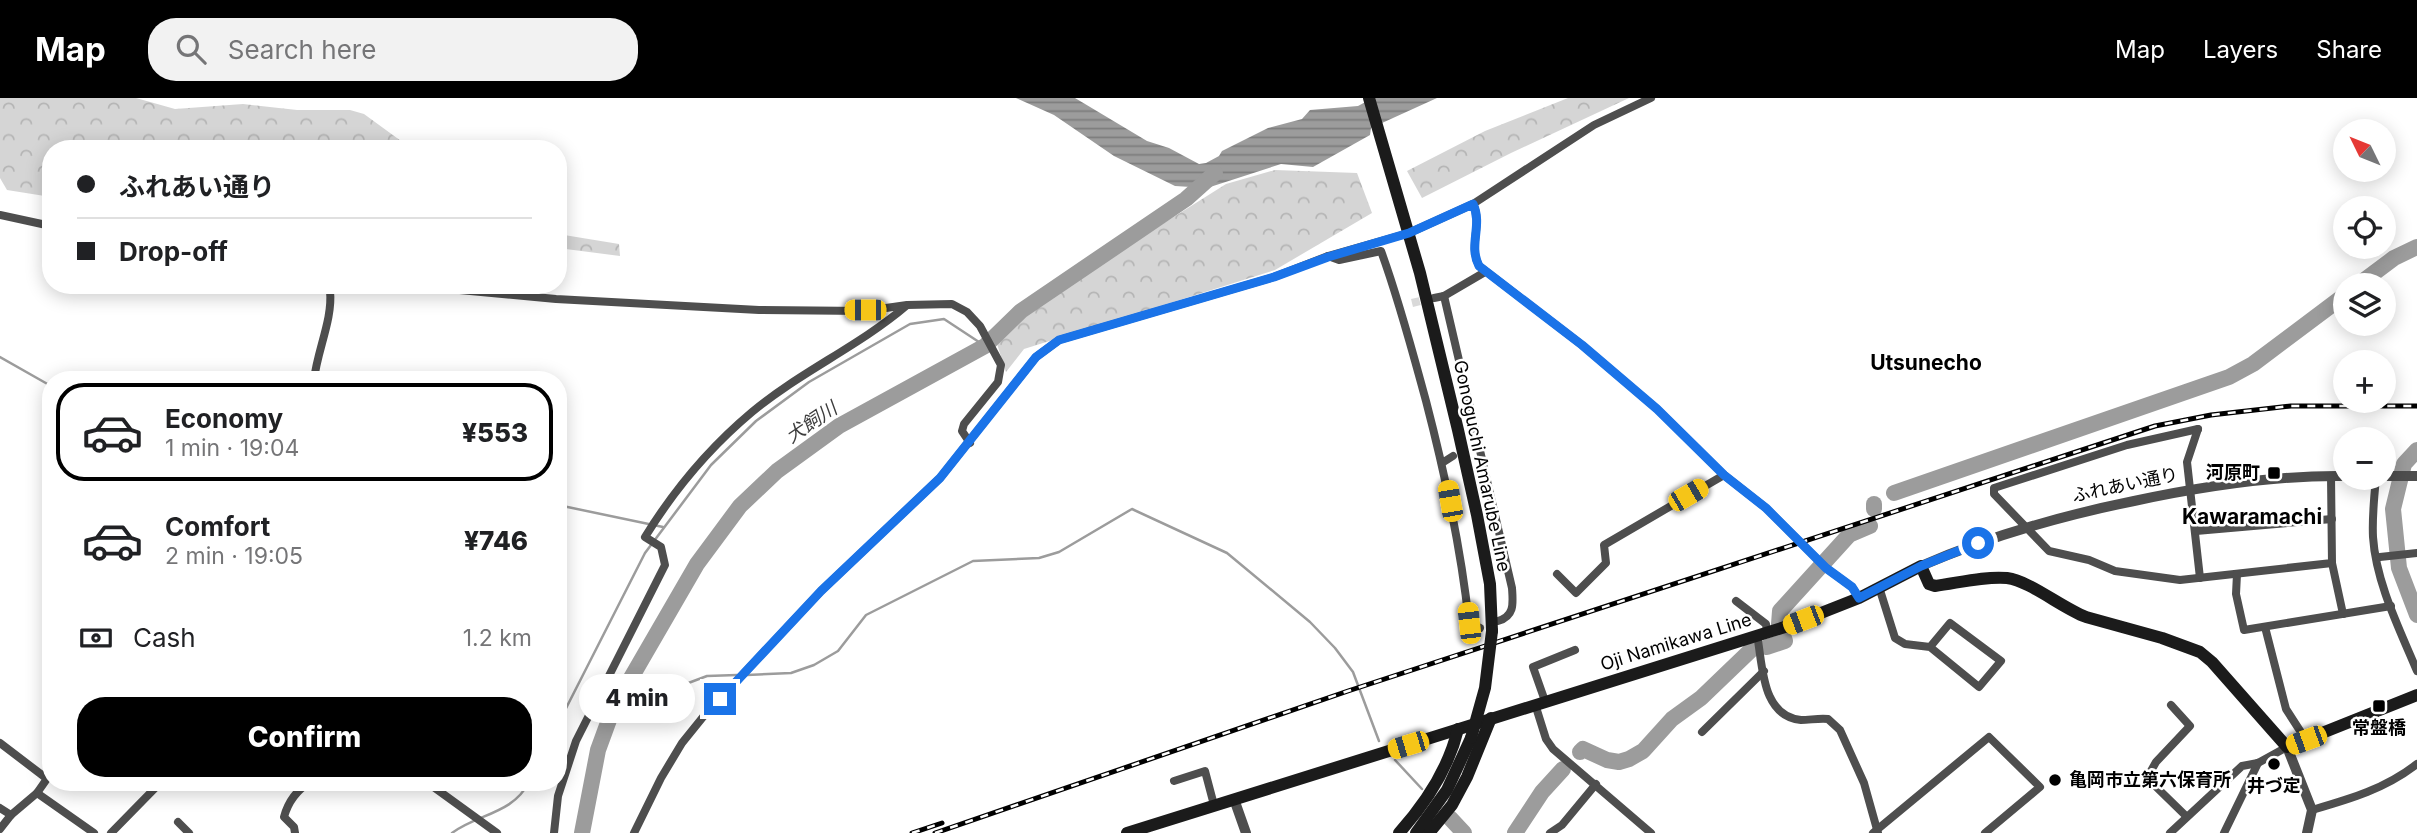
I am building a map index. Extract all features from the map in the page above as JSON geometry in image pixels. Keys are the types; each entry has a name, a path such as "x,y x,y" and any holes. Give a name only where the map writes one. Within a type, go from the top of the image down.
{"main road":[{"name":"Gonoguchi Amarube Line","path":"1369,98 1420,273 1477,516 1490,584 1485,688 1471,738 1447,790 1416,833"},
{"name":"Oji Namikawa Line","path":"1127,833 1788,626 1859,598 1921,566"},
{"path":"1921,566 1928,584 1935,586 2007,578 2020,582 2079,615 2193,649 2213,662 2287,747 2417,695"},
{"path":"1429,833 1452,805 1467,777 1491,718"},
{"path":"1399,833 1439,776 1454,748 1458,729"}],"street":[{"path":"634,833 682,743 704,717 821,591 940,478 1036,357 1059,340 1274,277 1328,257 1409,233 1473,204 1594,125 1651,98"},
{"path":"1473,204 1478,213 1479,224 1475,239 1476,259 1485,272 1527,302 1657,409 1724,475 1766,508 1823,565 1852,587 1859,598"},
{"path":"0,215 42,224"},
{"path":"1328,257 1339,260 1381,251 1401,306 1442,463 1469,623 1490,626 1506,619 1513,608 1512,588 1444,296"},
{"path":"1434,298 1444,296 1485,272"},
{"path":"315,371 332,304 330,294"},
{"path":"502,294 759,310 865,310 952,304 967,312 980,326 1001,365 998,382 964,424 962,431 970,443"},
{"path":"1401,306 1412,303"},
{"path":"567,768 576,741 665,565 661,547 645,537 666,504 707,454 753,411 881,327 907,305"},
{"path":"2200,578 2187,462 2198,429 2127,445 1994,488 1994,494 2049,551 2089,560 2115,571 2180,580 2200,578 2332,564"},
{"path":"1468,445 1478,437"},
{"path":"1442,463 1453,456"},
{"path":"1557,574 1576,593 1606,563 1604,545 1724,475"},
{"path":"2331,476 2332,564 2343,614"},
{"name":"ふれあい通り","path":"1921,566 2027,526 2189,489 2281,477 2331,476"},
{"path":"2396,476 2417,476"},
{"path":"2375,490 2373,539 2376,558 2391,606 2417,671"},
{"path":"2196,531 2332,519"},
{"path":"2380,557 2417,553"},
{"path":"2237,574 2236,594 2244,630 2391,606"},
{"path":"1879,587 1895,638 1905,644 1930,647 1979,687 2001,661 1950,623 1930,647"},
{"path":"1737,601 1766,624 1764,671 1770,700 1778,711 1802,720 1828,719 1840,730 1864,783 1876,832 1989,737 2040,787 1984,833"},
{"path":"2265,627 2286,709 2306,740"},
{"path":"1575,650 1533,667 1546,739 1553,749 1651,833"},
{"path":"1702,732 1764,671"},
{"path":"2171,705 2190,726 2156,762 2147,778 2186,816"},
{"path":"0,743 42,771"},
{"path":"2170,833 2242,766 2258,762 2287,747 2312,810 2308,833"},
{"path":"2224,833 2258,762"},
{"path":"2312,810 2378,789 2417,764"},
{"path":"1174,781 1205,771 1214,805"},
{"path":"1550,833 1562,825 1596,784"},
{"path":"0,829 42,785"},
{"path":"111,833 152,791"},
{"path":"295,833 284,817 287,807 299,791"},
{"path":"439,791 497,833"},
{"path":"554,833 560,791"},
{"path":"37,793 94,833"},
{"path":"1234,799 1246,833"},
{"path":"0,808 11,815"},
{"path":"178,822 189,833"}],"green space":[{"path":"0,98 136,98 175,109 243,104 297,110 350,110 364,114 400,140 42,140 42,196 7,190 0,178"},
{"path":"1568,98 1629,98 1422,198 1407,171 1485,131"},
{"path":"1275,170 1357,173 1372,213 1275,270 1024,349 1006,372 997,344 1013,323 1107,259 1226,184"},
{"path":"567,235 619,244 620,256 567,249"}],"shaded area":[{"path":"1016,98 1075,98 1147,141 1169,148 1199,164 1206,163 1219,156 1222,151 1268,128 1302,119 1310,110 1358,106 1373,98 1437,98 1371,128 1370,135 1313,167 1281,164 1207,188 1175,186 1114,156 1054,115"}],"waterway":[{"name":"犬飼川","path":"582,833 598,750 613,709 697,564 740,506 777,471 839,426 985,346 1021,311 1186,199 1215,173"},
{"path":"2374,273 2394,258 2417,247"},
{"path":"1894,493 2229,377 2253,364 2333,304"},
{"path":"567,706 645,553 711,465 756,421 809,382 910,324 944,319 985,346"},
{"path":"0,357 42,381"},
{"path":"2417,450 2404,464 2393,509 2399,568 2417,615"},
{"path":"1874,504 1874,509"},
{"path":"567,507 663,527"},
{"path":"747,675 791,673 814,665 838,651 866,615 973,561 1039,558 1059,552 1132,509 1227,553 1310,622 1353,672 1379,741"},
{"path":"1767,647 1785,641 1779,624 1780,611 1849,535 1870,526"},
{"path":"1580,752 1583,749 1607,760 1619,762 1643,751 1672,719 1701,698 1751,650"},
{"path":"613,709 707,676 737,675"},
{"path":"1395,760 1422,789"},
{"path":"1515,833 1542,792 1563,769"},
{"path":"452,833 504,807 523,791"},
{"path":"1450,818 1464,833"}],"tunnel":[{"path":"1412,303 1428,299"}],"railway":[{"path":"935,833 1348,691 2155,426 2211,415 2291,406 2417,406"},
{"path":"912,833 942,823"}],"place":[{"name":"河原町","path":"2274,473"},
{"name":"常盤橋","path":"2379,706"},
{"name":"井づ定","path":"2274,764"},
{"name":"亀岡市立第六保育所","path":"2055,780"}],"district":[{"name":"Utsunecho","path":"1926,363"},
{"name":"Kawaramachi","path":"2252,517"}],"route":[{"path":"720,699 821,591 940,478 1036,357 1059,340 1274,277 1328,257 1409,233 1473,204 1478,213 1479,224 1474,249 1479,266 1582,345 1657,409 1724,475 1766,508 1826,568 1852,587 1859,598 1921,566 1978,543"}]}
